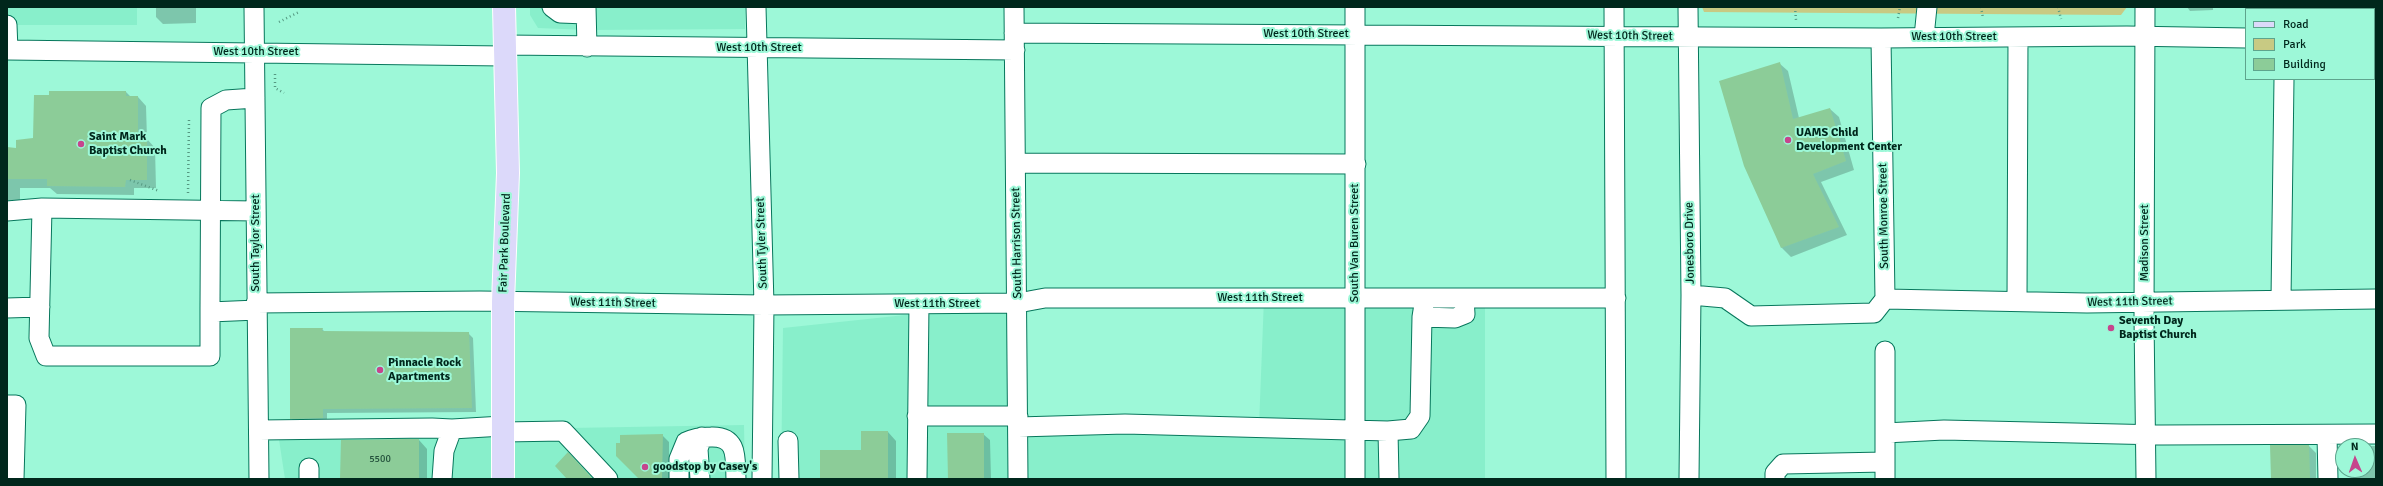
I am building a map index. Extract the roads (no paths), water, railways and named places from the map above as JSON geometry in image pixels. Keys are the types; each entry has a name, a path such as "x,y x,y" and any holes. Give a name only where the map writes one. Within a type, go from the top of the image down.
{"main road":[{"name":"Fair Park Boulevard","path":"503,479 503,302 508,173 504,7"}],"street":[{"name":"South Taylor Street","path":"254,7 258,479"},
{"path":"552,7 560,14 586,10 587,47"},
{"name":"South Tyler Street","path":"756,7 764,305 762,479"},
{"name":"South Harrison Street","path":"1014,7 1018,303 1018,479"},
{"name":"South Van Buren Street","path":"1355,7 1355,479"},
{"path":"1614,7 1616,479"},
{"name":"Jonesboro Drive","path":"1688,7 1687,36 1690,295 1689,479"},
{"path":"1924,38 1927,7"},
{"name":"Madison Street","path":"2145,7 2144,301 2146,479"},
{"path":"7,25 7,50"},
{"name":"West 10th Street","path":"7,50 254,52 504,50 587,47 756,48 1355,34 1881,38 2144,36 2245,38"},
{"name":"South Monroe Street","path":"1881,38 1885,299"},
{"path":"2017,301 2018,38"},
{"path":"2280,299 2284,80"},
{"path":"42,208 39,338 46,356 210,356 211,108 226,100 255,98"},
{"path":"1016,163 1356,164"},
{"path":"7,211 42,208 256,211"},
{"path":"1690,295 1725,298 1751,316 1874,313 1885,299"},
{"name":"West 11th Street","path":"210,312 256,307 503,302 764,305 1018,303 1045,298 1616,298"},
{"path":"917,416 1018,422 1388,431 1410,430 1420,416 1422,317 1425,298"},
{"path":"1422,317 1455,318 1465,314 1464,298"},
{"name":"West 11th Street","path":"1885,299 2087,303 2280,299 2376,299"},
{"path":"917,479 919,304"},
{"path":"7,308 40,307"},
{"path":"1775,479 1775,473 1783,464 1852,471 1885,471 1885,351"},
{"path":"7,405 16,405 14,479"},
{"path":"258,430 432,428 563,431 608,479"},
{"path":"442,479 444,451 452,429"},
{"path":"1885,433 1944,430 2327,436 2376,434"},
{"path":"1388,431 1389,479"},
{"path":"2327,436 2328,479"},
{"path":"700,479 698,449 702,437"},
{"path":"679,479 679,459 686,442 702,437 722,437 729,442 735,452 736,479"},
{"path":"788,441 789,479"},
{"path":"729,442 763,442"}],"place":[{"name":"UAMS Child Development Center","path":"1788,140"},
{"name":"Saint Mark Baptist Church","path":"81,144"},
{"name":"Seventh Day Baptist Church","path":"2111,328"},
{"name":"Pinnacle Rock Apartments","path":"380,370"},
{"name":"goodstop by Casey's","path":"645,467"}]}
